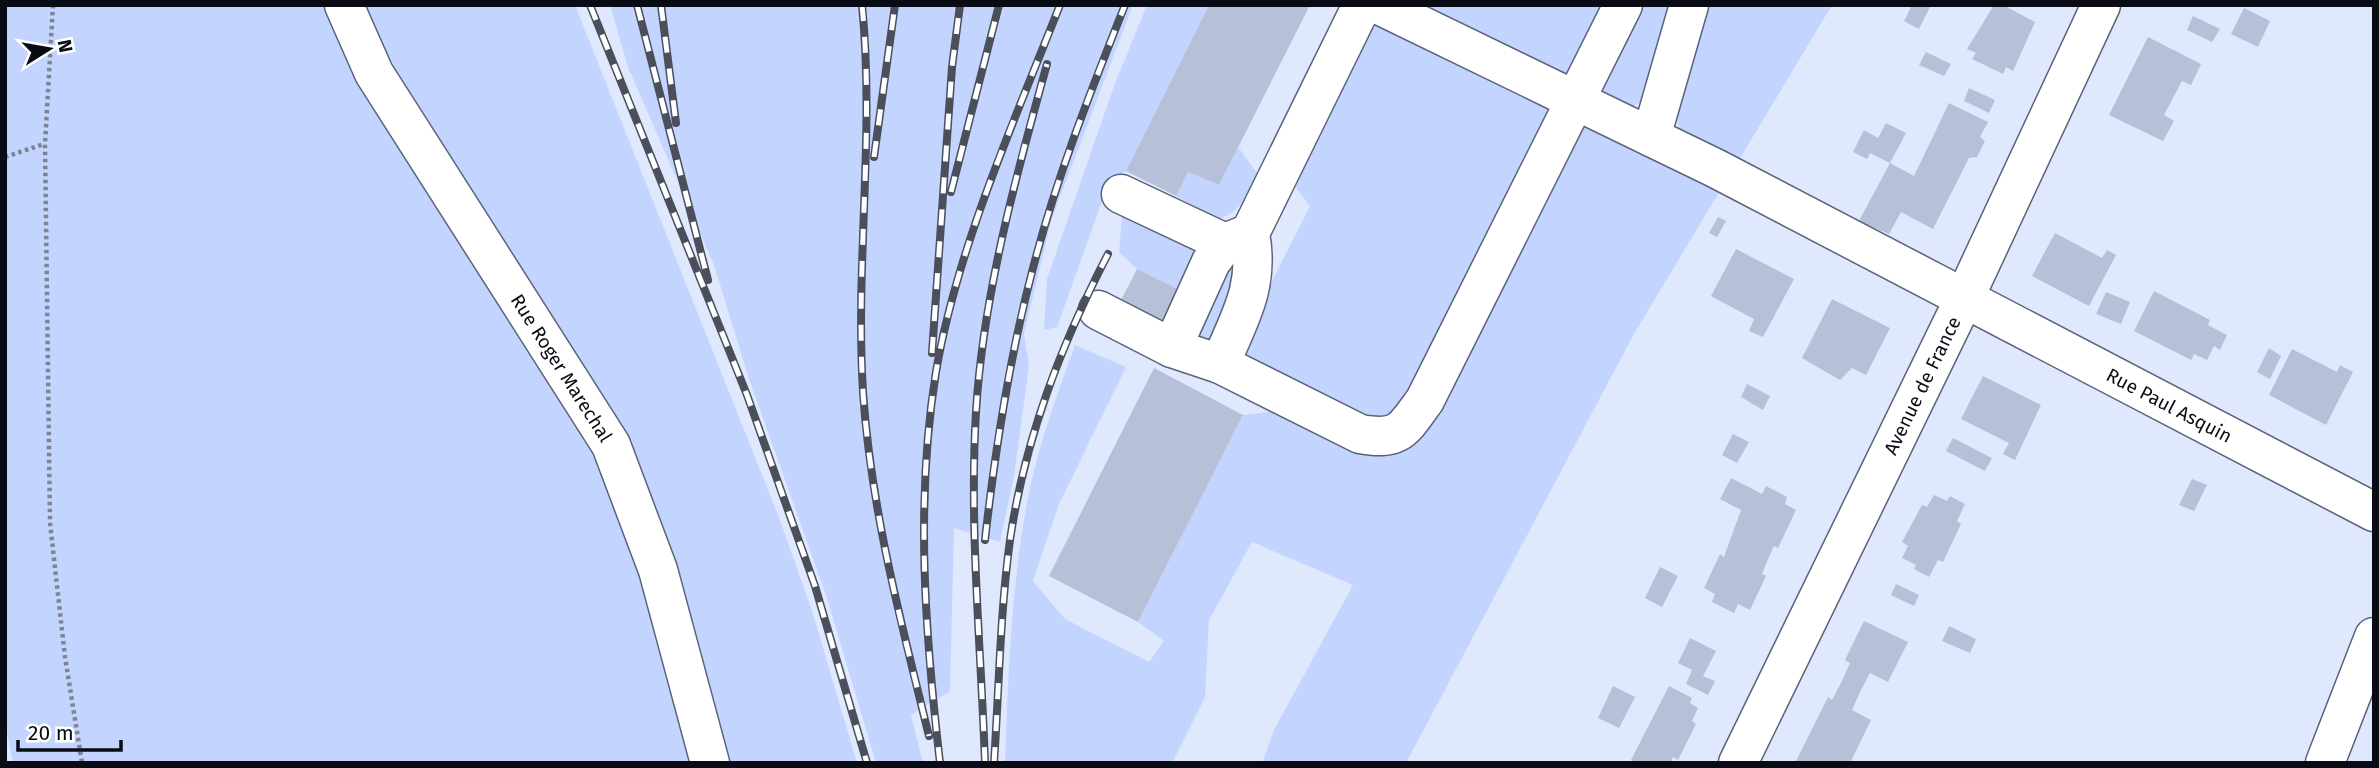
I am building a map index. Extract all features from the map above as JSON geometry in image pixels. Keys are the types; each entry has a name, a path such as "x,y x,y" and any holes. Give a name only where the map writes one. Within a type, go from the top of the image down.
{"street":[{"name":"Rue Roger Marechal","path":"344,5 374,73 611,445 658,570 709,763"},
{"path":"1172,348 1211,262 1238,238 1362,5"},
{"name":"Rue Paul Asquin","path":"1379,5 1715,168 2374,512"},
{"path":"1098,310 1172,348 1220,364 1360,434 1383,438 1404,429 1425,400 1623,5"},
{"path":"1651,137 1689,5"},
{"name":"Avenue de France","path":"1738,763 1964,299 2101,5"},
{"path":"1121,194 1238,238 1255,260 1247,301 1220,364"},
{"path":"2325,763 2374,637"}],"path":[{"path":"53,5 45,144 50,523 65,657 82,763"},
{"path":"5,157 45,144"}],"shaded area":[{"path":"5,5 332,5 607,472 637,544 695,763 13,763 5,723"},
{"path":"360,5 575,5 780,520 813,614 857,763 727,763 626,435 374,34"},
{"path":"610,5 1133,5 1052,218 1024,334 1029,366 1014,476 1000,542 954,528 950,691 911,715 923,763 876,763 827,598 749,379 714,265 628,67"},
{"path":"1147,5 1209,5 1126,171 1109,182 1057,327 1044,330 1047,279 1114,86"},
{"path":"1422,5 1610,5 1570,78"},
{"path":"1629,5 1679,5 1652,95 1632,107 1604,96 1600,83"},
{"path":"1700,5 1832,5 1736,165 1689,139 1678,125 1678,92"},
{"path":"1393,21 1559,102 1419,396 1383,429 1233,358 1310,206 1294,185 1374,25"},
{"path":"1581,118 1720,191 1635,332 1406,763 1262,763 1274,730 1353,585 1252,542 1209,620 1205,697 1172,763 1005,763 1011,633 1022,535 1031,483 1042,443 1075,345 1126,367 1059,504 1033,581 1065,619 1149,662 1164,641 1138,622 1243,415 1277,411 1374,450"},
{"path":"1238,147 1257,173 1243,201 1233,212 1218,219 1176,196 1188,172 1219,185"},
{"path":"1123,204 1207,244 1180,290 1137,269 1119,252"},
{"path":"1224,259 1247,271 1212,352 1183,343"}],"building":[{"path":"1209,5 1310,5 1219,185 1188,172 1176,196 1126,171"},
{"path":"1912,5 1931,5 1919,29 1904,21"},
{"path":"1994,5 2003,5 2035,22 2013,71 2006,67 2003,74 1972,59 1976,53 1967,49"},
{"path":"2244,8 2270,21 2258,47 2231,34"},
{"path":"2193,16 2220,29 2212,42 2187,30"},
{"path":"2148,37 2201,64 2191,85 2182,81 2164,115 2174,121 2163,141 2109,115"},
{"path":"1926,52 1951,64 1944,76 1919,65"},
{"path":"1969,88 1995,100 1989,113 1964,101"},
{"path":"1949,103 1988,122 1980,137 1985,141 1977,157 1969,158 1933,229 1901,212 1889,234 1859,221 1890,163 1914,176"},
{"path":"1886,123 1906,133 1890,163 1870,153 1867,159 1853,152 1864,130 1878,138"},
{"path":"1718,217 1726,221 1717,237 1709,233"},
{"path":"2055,233 2102,258 2107,250 2116,255 2089,306 2032,276"},
{"path":"1736,249 1794,279 1763,337 1749,331 1754,319 1711,296"},
{"path":"1137,269 1180,290 1158,334 1115,312"},
{"path":"2154,291 2210,320 2208,325 2227,335 2220,350 2214,346 2207,360 2194,354 2191,360 2134,331"},
{"path":"2106,292 2130,302 2121,324 2096,314"},
{"path":"1832,299 1890,328 1866,375 1852,368 1840,380 1802,358"},
{"path":"2269,348 2281,356 2270,379 2257,372"},
{"path":"2292,349 2337,372 2340,365 2353,372 2326,425 2269,395"},
{"path":"1154,368 1243,415 1138,622 1049,576"},
{"path":"1983,376 2041,405 2015,460 2003,454 2009,443 1961,419"},
{"path":"1747,384 1770,396 1763,410 1741,397"},
{"path":"1733,434 1749,442 1737,463 1722,455"},
{"path":"1953,438 1992,458 1985,471 1946,451"},
{"path":"1731,478 1762,494 1766,486 1787,497 1785,504 1796,510 1778,548 1774,546 1768,559 1762,574 1766,576 1750,610 1738,604 1734,613 1712,602 1715,594 1704,588 1720,554 1724,557 1741,510 1720,499"},
{"path":"2192,479 2207,485 2194,511 2179,505"},
{"path":"1934,495 1947,501 1950,496 1965,504 1957,521 1961,524 1943,562 1938,560 1929,577 1914,569 1916,565 1902,558 1908,546 1902,542 1922,505 1927,507"},
{"path":"1660,567 1678,576 1662,607 1645,598"},
{"path":"1896,584 1919,595 1914,606 1891,595"},
{"path":"1864,621 1908,642 1888,682 1870,673 1860,692 1852,710 1871,720 1850,763 1795,763 1828,697 1832,700 1841,683 1850,663 1845,660"},
{"path":"1949,626 1976,639 1970,653 1942,641"},
{"path":"1690,638 1716,651 1703,676 1715,681 1708,695 1686,684 1692,670 1678,663"},
{"path":"1613,686 1635,697 1619,728 1598,718"},
{"path":"1669,686 1692,698 1690,703 1698,708 1692,721 1696,724 1678,760 1673,757 1671,763 1637,763 1631,760"}],"railway":[{"path":"590,5 747,395 815,586 867,763"},
{"path":"637,5 708,280"},
{"path":"661,5 676,123"},
{"path":"862,5 867,102 861,344 867,436 880,523 929,736"},
{"path":"874,157 895,5"},
{"path":"932,353 952,67 960,5"},
{"path":"951,192 999,5"},
{"path":"940,763 930,665 924,518 936,372 945,325 972,232 1060,5"},
{"path":"985,540 1004,406 1016,338 1032,272 1062,171 1125,5"},
{"path":"985,763 976,587 976,412 993,280 1047,64"},
{"path":"994,763 1004,595 1010,540 1025,465 1060,358 1108,254"}]}
